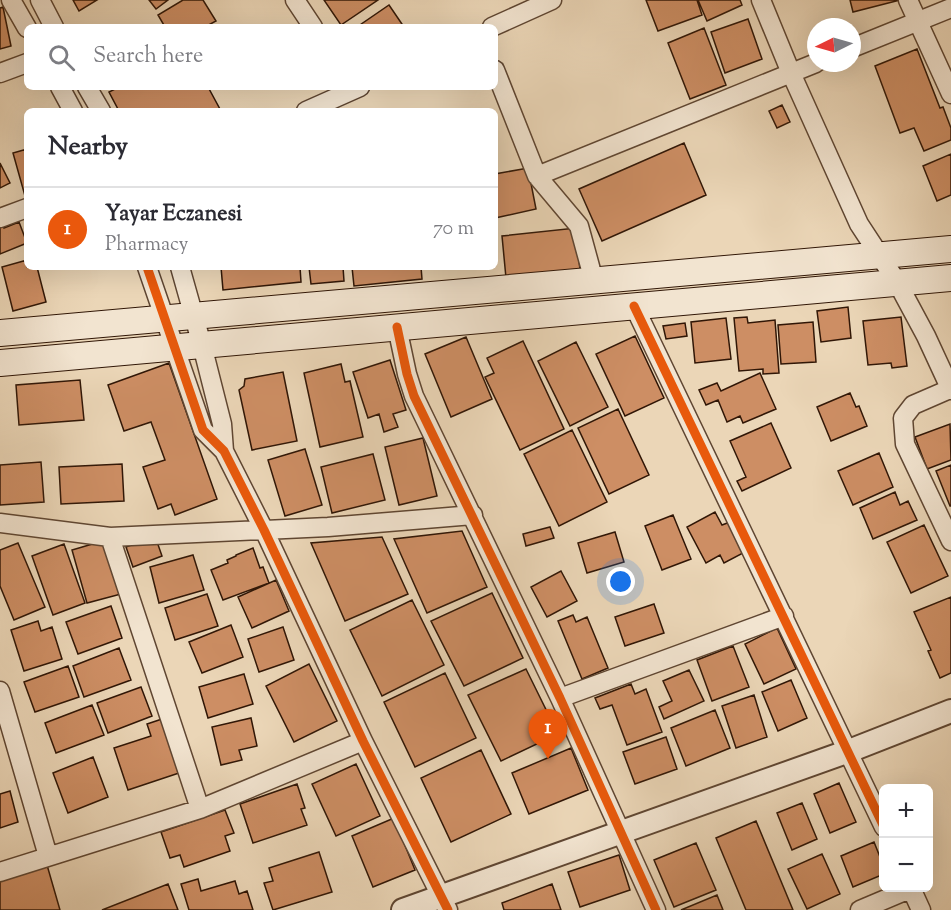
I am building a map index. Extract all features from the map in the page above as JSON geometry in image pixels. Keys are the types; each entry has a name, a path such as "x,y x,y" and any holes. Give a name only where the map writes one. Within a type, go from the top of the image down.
{"main road":[{"path":"0,333 951,249"},
{"path":"0,363 951,278"}],"street":[{"path":"11,0 25,24"},
{"path":"40,0 52,24"},
{"path":"295,0 311,24"},
{"path":"498,24 552,0"},
{"path":"761,0 859,224 897,282 951,389 914,405 903,418 905,444 951,541"},
{"path":"908,0 951,94"},
{"path":"861,44 951,8"},
{"path":"0,74 24,64"},
{"path":"537,176 807,67"},
{"path":"498,78 537,176 579,226 594,281"},
{"path":"62,90 71,108"},
{"path":"89,90 99,108"},
{"path":"313,108 352,90"},
{"path":"0,218 24,209"},
{"path":"148,270 203,429 224,451 264,530 363,741 445,903"},
{"path":"181,270 222,424 224,451"},
{"path":"634,306 879,816"},
{"path":"397,327 414,396 560,698 656,910"},
{"path":"0,523 110,537 328,527 473,515"},
{"path":"110,537 200,809"},
{"path":"560,698 784,616"},
{"path":"0,691 48,856"},
{"path":"403,910 445,903 621,833 849,751 951,711"},
{"path":"0,872 200,809 363,741"},
{"path":"860,910 902,892"},
{"path":"913,892 921,910"}],"building":[{"path":"73,0 97,0 79,11"},
{"path":"149,0 168,0 156,9"},
{"path":"183,0 203,0 216,21 210,24 163,24 158,15"},
{"path":"324,0 378,0 342,24"},
{"path":"646,0 697,0 702,15 658,31"},
{"path":"698,0 740,0 742,5 707,21"},
{"path":"850,0 900,0 853,12"},
{"path":"389,5 402,24 361,24"},
{"path":"3,7 11,46 0,49 0,8"},
{"path":"748,19 762,59 725,73 711,32"},
{"path":"704,28 726,85 690,99 668,43"},
{"path":"917,49 940,108 943,107 951,128 951,140 924,151 914,128 900,133 875,66"},
{"path":"113,90 210,90 219,108 117,108 109,92"},
{"path":"782,105 790,122 777,128 769,111"},
{"path":"684,143 706,195 602,241 579,189"},
{"path":"24,150 24,192 13,153"},
{"path":"951,154 951,195 937,201 923,166"},
{"path":"0,163 10,183 0,188"},
{"path":"528,168 536,209 498,217 498,173"},
{"path":"0,220 4,228 19,222 24,235 24,244 0,254"},
{"path":"576,228 580,270 506,278 502,236"},
{"path":"24,261 24,270 38,270 46,302 13,311 2,267"},
{"path":"221,270 300,270 301,282 223,290"},
{"path":"309,270 343,270 344,281 311,284"},
{"path":"352,270 421,270 422,279 354,286"},
{"path":"848,307 851,338 821,342 817,311"},
{"path":"747,317 748,323 775,320 779,373 763,374 763,369 739,371 734,318"},
{"path":"901,317 907,366 892,368 891,363 868,365 863,321"},
{"path":"726,318 731,359 695,363 691,322"},
{"path":"813,322 816,362 781,364 778,325"},
{"path":"685,323 687,336 666,339 663,326"},
{"path":"635,336 664,398 625,416 596,354"},
{"path":"466,337 492,399 451,417 425,354"},
{"path":"523,341 564,429 520,450 485,377 494,373 487,358"},
{"path":"576,342 608,407 570,426 538,361"},
{"path":"390,360 406,410 393,414 398,427 384,432 379,414 368,418 353,372"},
{"path":"169,363 217,499 175,515 171,504 158,509 143,467 165,460 151,422 124,431 108,385"},
{"path":"341,364 345,382 350,381 363,437 320,447 304,373"},
{"path":"283,372 297,441 252,450 239,390 244,386 245,379"},
{"path":"760,373 776,409 743,423 740,416 727,422 718,400 706,405 699,390 717,383 721,391"},
{"path":"80,380 84,420 19,425 16,385"},
{"path":"850,393 856,407 859,406 867,426 831,441 817,407"},
{"path":"618,409 649,475 609,494 578,428"},
{"path":"771,423 791,468 742,491 737,481 746,477 730,441"},
{"path":"950,424 951,460 927,469 915,437"},
{"path":"572,430 607,502 559,526 524,454"},
{"path":"423,438 437,496 399,505 385,447"},
{"path":"305,449 322,505 285,516 268,460"},
{"path":"879,453 893,487 853,505 838,471"},
{"path":"373,454 385,500 332,513 321,467"},
{"path":"41,462 44,502 0,505 0,465"},
{"path":"122,464 124,501 61,504 59,467"},
{"path":"951,465 951,506 950,506 936,471"},
{"path":"895,492 900,505 908,501 917,520 873,539 860,508"},
{"path":"715,512 722,525 730,522 745,552 724,563 720,555 706,563 687,527"},
{"path":"673,515 691,559 662,570 645,526"},
{"path":"924,525 948,576 911,593 887,542"},
{"path":"550,527 554,538 526,546 523,534"},
{"path":"462,531 487,587 427,613 394,539"},
{"path":"615,532 624,562 587,573 578,543"},
{"path":"155,536 162,556 133,567 126,547"},
{"path":"382,537 408,594 345,621 311,543"},
{"path":"106,540 121,594 87,603 72,550"},
{"path":"18,543 45,607 14,620 0,586 0,550"},
{"path":"64,544 85,603 53,615 32,556"},
{"path":"253,548 260,568 263,567 269,583 223,600 211,570"},
{"path":"193,555 204,590 159,603 150,567"},
{"path":"561,571 577,601 547,617 531,587"},
{"path":"276,580 289,611 252,628 238,597"},
{"path":"492,593 523,658 464,686 431,621"},
{"path":"207,594 218,626 175,640 165,608"},
{"path":"951,597 951,673 940,678 928,651 931,650 914,612"},
{"path":"412,600 444,665 382,696 350,630"},
{"path":"654,604 664,633 625,646 615,617"},
{"path":"111,606 122,638 78,654 66,622"},
{"path":"573,615 576,622 587,617 608,668 582,679 558,621"},
{"path":"38,621 41,631 52,627 62,659 24,671 11,630"},
{"path":"231,625 243,657 202,673 189,642"},
{"path":"283,627 294,660 259,672 248,639"},
{"path":"777,628 796,669 764,684 745,644"},
{"path":"733,646 749,687 712,701 697,660"},
{"path":"119,648 131,680 84,697 73,666"},
{"path":"309,664 337,721 294,742 266,686"},
{"path":"68,666 79,697 35,712 24,682"},
{"path":"526,669 558,734 501,761 468,695"},
{"path":"689,670 704,701 664,719 659,707 672,701 663,681"},
{"path":"445,673 476,738 415,767 384,702"},
{"path":"244,674 253,704 208,718 199,687"},
{"path":"791,680 807,718 778,731 762,692"},
{"path":"631,684 635,694 646,689 662,732 627,745 612,705 600,709 595,698"},
{"path":"141,687 152,716 108,733 97,703"},
{"path":"754,695 767,737 736,748 722,706"},
{"path":"92,705 104,735 56,753 45,723"},
{"path":"715,710 730,748 686,766 671,728"},
{"path":"251,718 257,746 239,750 242,760 221,765 212,727"},
{"path":"162,719 179,773 128,790 114,748 151,736 147,724"},
{"path":"666,737 677,769 635,784 623,752"},
{"path":"571,748 588,790 529,814 512,773"},
{"path":"481,750 511,814 451,842 421,778"},
{"path":"93,757 108,797 68,813 53,773"},
{"path":"356,764 380,816 336,836 312,784"},
{"path":"839,783 856,822 830,833 814,794"},
{"path":"297,784 305,808 301,809 307,825 253,843 240,804"},
{"path":"10,791 18,822 0,828 0,794"},
{"path":"802,803 817,839 792,850 777,813"},
{"path":"225,810 234,833 225,836 230,851 184,867 180,855 170,858 161,832"},
{"path":"394,818 415,870 373,887 352,836"},
{"path":"756,821 793,910 746,910 716,838"},
{"path":"874,842 879,854 879,876 853,887 841,856"},
{"path":"696,843 716,890 674,907 654,860"},
{"path":"319,852 332,892 273,910 264,883 273,881 269,868"},
{"path":"822,854 840,894 807,909 788,869"},
{"path":"619,855 630,890 580,907 568,872"},
{"path":"47,865 60,910 0,910 0,878"},
{"path":"198,879 201,891 235,881 239,894 247,891 253,910 189,910 181,884"},
{"path":"168,884 178,910 102,910"},
{"path":"552,884 561,910 504,910 502,903"},
{"path":"717,895 723,910 681,910"}],"cycle path":[{"path":"148,270 203,430 224,451 264,530 363,741 448,910"},
{"path":"634,306 879,817"},
{"path":"397,327 414,396 560,698 656,910"}],"place":[{"name":"Yayar Eczanesi","path":"548,759"}]}
